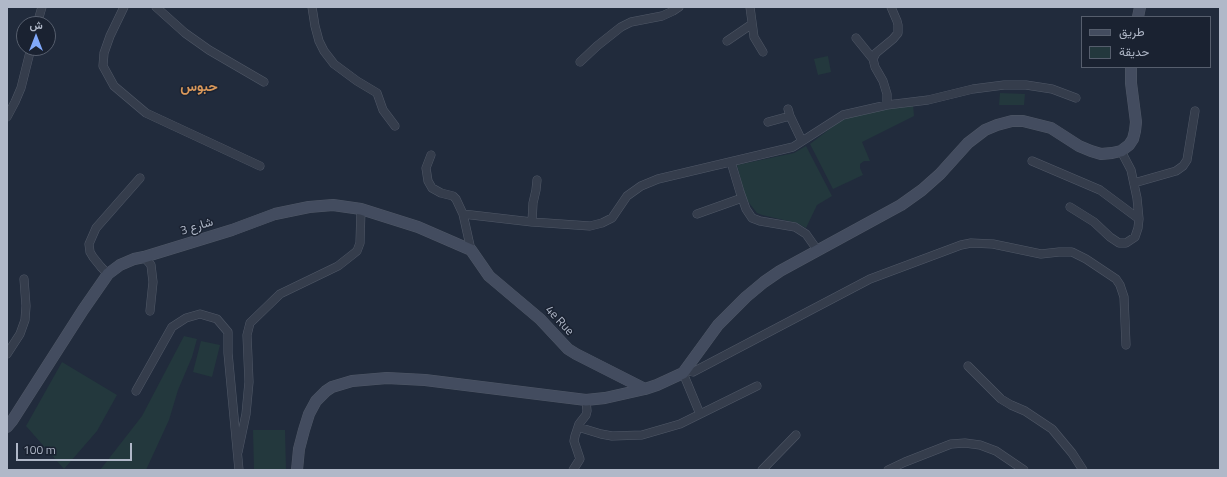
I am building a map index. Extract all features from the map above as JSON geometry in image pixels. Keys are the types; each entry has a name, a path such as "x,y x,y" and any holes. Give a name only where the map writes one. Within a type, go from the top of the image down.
{"street":[{"path":"124,7 110,36 104,53 103,66 114,86 146,113 260,166"},
{"path":"156,7 185,33 208,50 264,82"},
{"path":"312,7 319,41 324,51 334,64 357,81 377,93 383,110 395,126"},
{"path":"580,62 621,27 631,22 662,16 679,7"},
{"path":"750,7 754,37 763,52"},
{"path":"872,59 876,53 898,33 897,21 891,7"},
{"path":"727,41 752,24"},
{"path":"856,38 872,59 883,81 887,94 887,105"},
{"path":"7,117 21,88 29,56"},
{"path":"684,372 718,325 746,297 764,282 905,202 922,190 940,174 968,143 986,130 1012,121 1023,121 1051,128 1079,146 1091,151 1101,154 1121,151 1129,145 1133,139 1135,131 1136,122 1132,96 1131,68"},
{"path":"463,214 532,222 590,226 602,223 612,218 627,196 640,186 658,179 793,147 843,115 887,105 928,100 974,89 1004,86 1026,85 1052,89 1076,98"},
{"path":"1134,183 1176,171 1183,166 1187,160 1196,111"},
{"path":"768,122 789,112 802,141"},
{"path":"1070,207 1094,222 1119,243 1126,243 1135,237 1139,219 1137,198 1131,170 1121,151"},
{"path":"431,155 426,168 428,181 432,188 441,193 453,196 456,199 463,214 471,250"},
{"path":"1032,161 1100,190 1139,219"},
{"path":"731,162 746,209 752,218 760,221 795,227 806,234 818,251"},
{"path":"108,274 93,257 90,252 89,244 96,228 140,178"},
{"path":"532,222 533,203 537,180"},
{"path":"697,214 742,198"},
{"name":"شارع 3","path":"7,427 108,274 120,265 134,259 232,230 275,214 309,207 333,205 361,208 418,227 471,250"},
{"path":"238,452 246,414 249,382 247,335 250,323 280,294 338,266 356,251 360,243 361,208"},
{"path":"297,470 299,449 309,414 316,401 332,387 352,381 387,378 425,380 586,400 601,399 645,389 684,372 693,372 870,279 961,245 971,243 993,244 1041,254 1072,252 1086,259 1116,279 1120,285 1124,297 1126,345"},
{"name":"4e Rue","path":"471,250 489,276 540,319 568,349 645,389"},
{"path":"144,257 151,265 153,282 150,311"},
{"path":"7,354 20,334 26,320 24,279"},
{"path":"136,391 172,327 186,318 200,314 218,319 228,332 228,353 239,470"},
{"path":"968,366 1001,399 1011,406 1037,418 1052,429 1072,453 1083,470"},
{"path":"684,372 700,414"},
{"path":"578,427 612,436 642,436 680,424 757,386"},
{"path":"573,470 580,459 574,441 574,436 586,415 586,400"},
{"path":"762,470 796,435"},
{"path":"888,470 951,444 965,443 980,445 996,451 1024,470"}],"green space":[{"path":"828,56 831,72 818,75 814,59"},
{"path":"1000,93 1025,94 1024,105 999,105"},
{"path":"913,104 914,116 862,142 870,161 864,161 860,164 863,175 833,189 810,144 840,121 881,107"},
{"path":"806,146 832,196 817,205 806,228 797,223 757,213 746,199 737,165 794,153"},
{"path":"184,336 197,339 192,357 178,390 169,420 146,470 100,470 142,416"},
{"path":"201,341 220,345 212,377 193,372"},
{"path":"62,362 117,395 97,431 64,469 26,426"},
{"path":"253,430 285,430 286,470 254,470"}],"district":[{"name":"حبوس","path":"199,88"}]}
